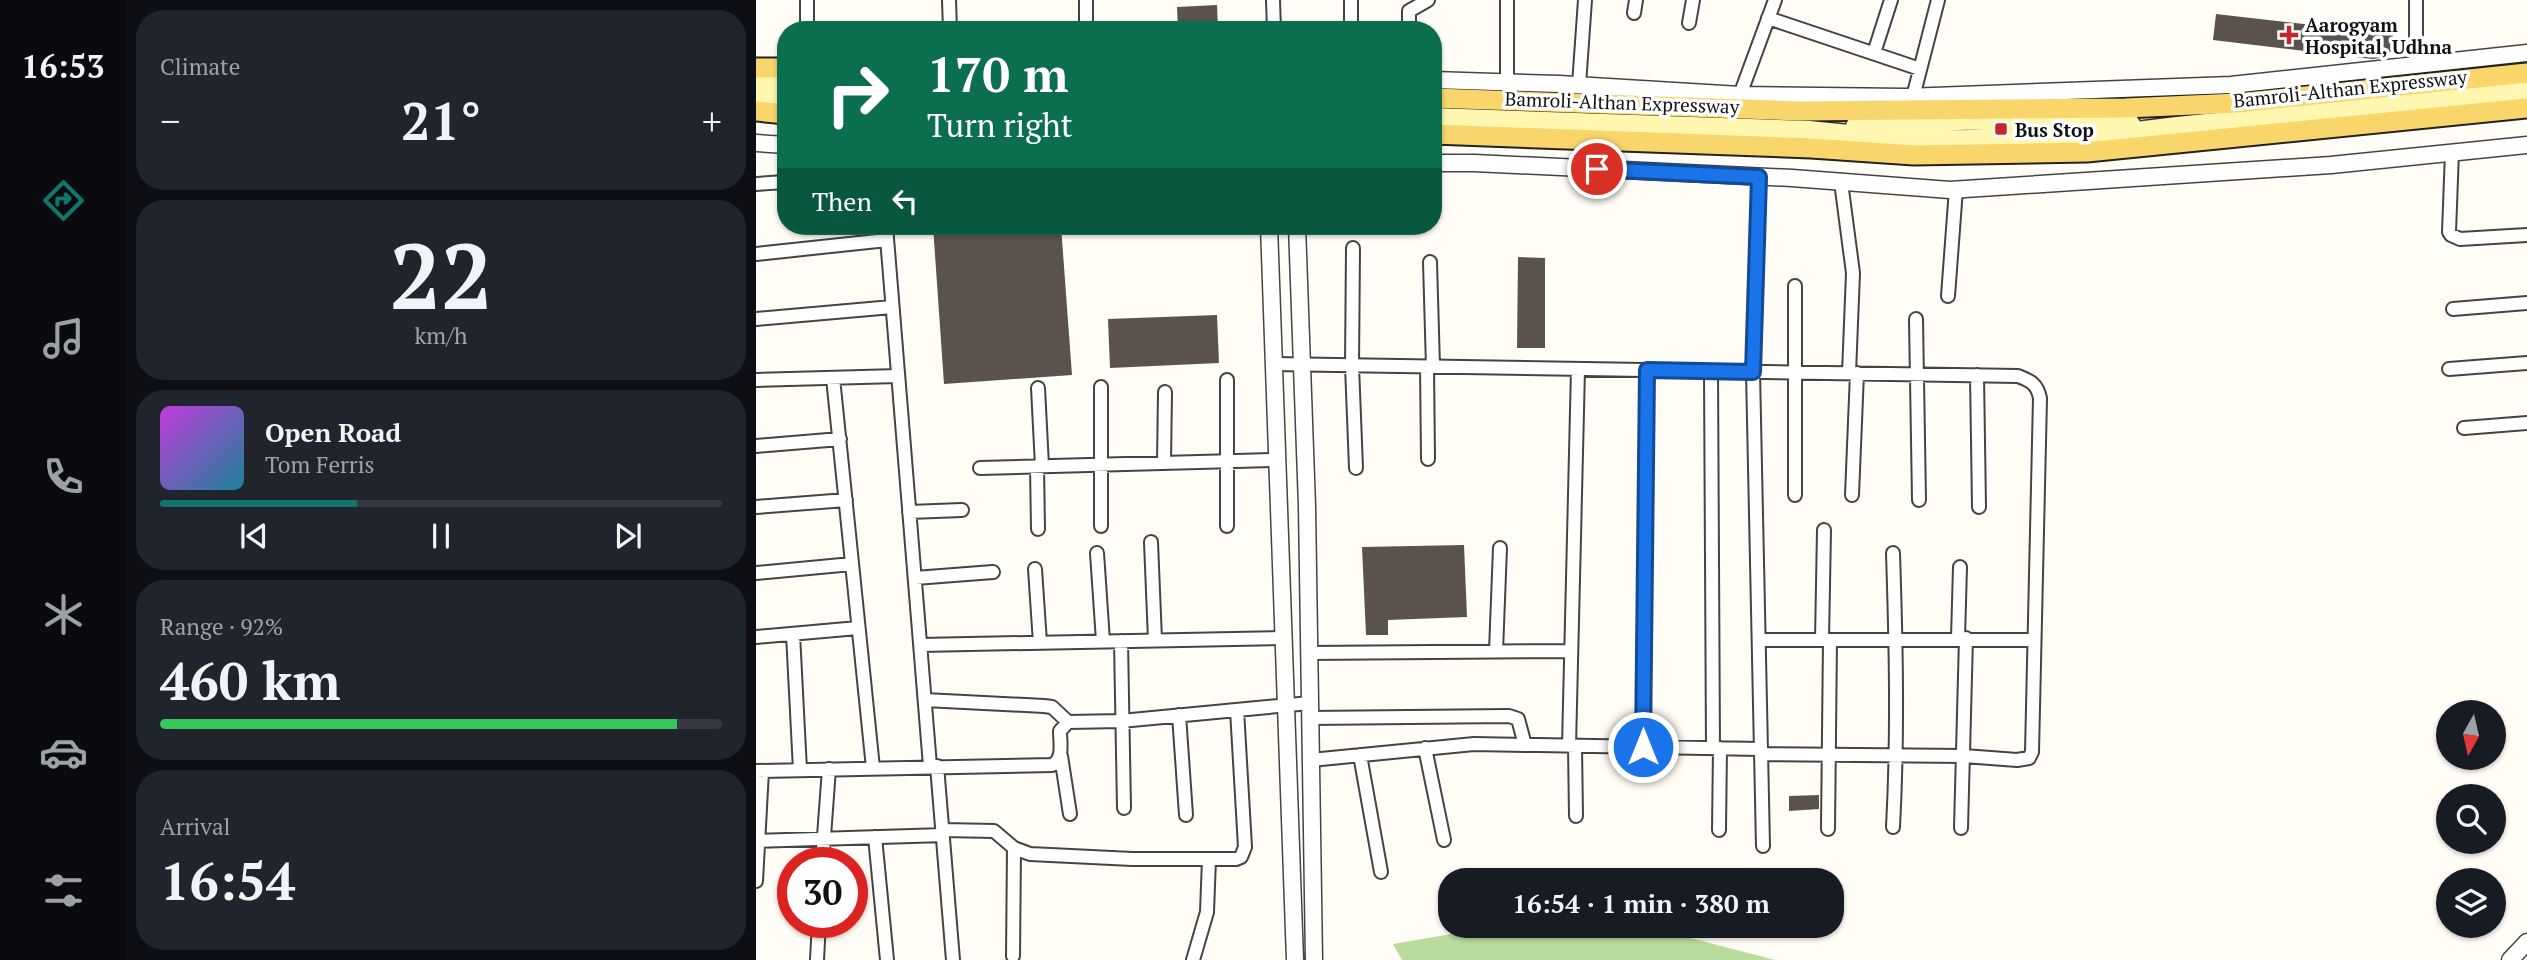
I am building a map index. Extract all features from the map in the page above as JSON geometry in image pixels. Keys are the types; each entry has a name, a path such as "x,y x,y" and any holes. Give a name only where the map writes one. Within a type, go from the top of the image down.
{"main road":[{"path":"756,68 777,68"},
{"path":"1442,99 2125,108 2238,103 2527,73"},
{"path":"756,85 777,82"},
{"name":"Bamroli-Althan Expressway","path":"1442,117 1809,130 1921,122 2088,121 2177,126 2527,91"},
{"path":"756,96 777,100"},
{"path":"1442,134 1811,148 1914,155 2087,152 2527,108"},
{"path":"756,111 777,113"}],"street":[{"path":"807,0 807,21"},
{"path":"949,0 950,21"},
{"path":"1086,0 1086,21"},
{"path":"1273,0 1274,21"},
{"path":"1350,21 1351,0"},
{"path":"1409,21 1409,11 1428,0"},
{"path":"1507,0 1507,83"},
{"path":"1579,85 1585,0"},
{"path":"1689,23 1693,0"},
{"path":"1740,95 1775,0"},
{"path":"1874,53 1891,0"},
{"path":"1913,97 1938,0"},
{"path":"2416,0 2416,66"},
{"path":"1768,18 1920,69"},
{"path":"1442,80 1579,85 1819,103 2231,85 2527,53"},
{"path":"756,143 777,144"},
{"path":"1442,163 1956,189 2331,165 2527,145"},
{"path":"2452,152 2451,235 2460,239 2527,235"},
{"path":"1759,177 1753,372 1763,846"},
{"path":"1841,182 1853,273 1852,495"},
{"path":"756,184 777,183"},
{"path":"1948,296 1956,189"},
{"path":"887,235 925,700 943,832 953,960"},
{"path":"1269,235 1295,959"},
{"path":"1297,235 1314,957"},
{"path":"756,254 887,240"},
{"path":"1353,248 1352,366 1356,468"},
{"path":"1428,459 1430,262"},
{"path":"1795,286 1795,495"},
{"path":"2453,309 2527,303"},
{"path":"756,319 892,307"},
{"path":"1916,319 1919,500"},
{"path":"2449,369 2527,363"},
{"path":"1273,364 2018,376 2030,380 2038,387 2040,398 2032,752 2029,758 2017,760 1964,756 1829,756 1716,748 1474,744 1311,760"},
{"path":"1576,816 1571,651 1578,369"},
{"path":"1643,747 1647,370"},
{"path":"1711,371 1719,830"},
{"path":"1977,375 1979,507"},
{"path":"756,380 898,376"},
{"path":"834,378 873,768"},
{"path":"1227,380 1227,526"},
{"path":"1038,387 1038,529"},
{"path":"1101,387 1101,526"},
{"path":"1164,463 1166,392"},
{"path":"2464,428 2527,422"},
{"path":"756,446 840,439"},
{"path":"980,467 1276,460"},
{"path":"756,507 846,500"},
{"path":"909,512 962,510"},
{"path":"1824,530 1828,829"},
{"path":"1151,542 1155,640"},
{"path":"1496,652 1500,548"},
{"path":"1097,553 1103,641"},
{"path":"1893,554 1897,757 1893,827"},
{"path":"756,573 852,564"},
{"path":"1960,568 1964,756 1961,828"},
{"path":"1035,569 1040,643"},
{"path":"915,578 993,572"},
{"path":"756,637 858,628"},
{"path":"793,634 800,770"},
{"path":"920,645 1282,638"},
{"path":"1759,640 2034,640"},
{"path":"1121,641 1124,808"},
{"path":"1309,653 1571,651"},
{"path":"925,700 1044,705 1059,712 1068,722"},
{"path":"1070,814 1060,731 1068,722 1121,721 1284,706 1310,711 1514,717 1521,724 1525,745"},
{"path":"758,841 994,831 1014,848 1030,854 1126,859 1236,859 1241,857 1245,847 1237,710"},
{"path":"1179,715 1186,815"},
{"path":"1425,748 1444,840"},
{"path":"1360,755 1381,872"},
{"path":"756,881 759,771 1052,765 1058,762 1061,756"},
{"path":"823,847 829,769"},
{"path":"875,837 887,960"},
{"path":"1013,956 1014,848"},
{"path":"1193,960 1207,912 1209,859"},
{"path":"817,960 818,938"},
{"path":"2510,960 2527,942"}],"green space":[{"path":"1438,936 1690,938 1775,960 1402,960 1393,944"}],"building":[{"path":"1217,5 1218,21 1178,21 1177,7"},
{"path":"2216,14 2393,34 2392,51 2381,58 2372,59 2213,40"},
{"path":"934,235 1062,235 1072,375 944,384"},
{"path":"1518,257 1545,258 1545,348 1517,348"},
{"path":"1217,315 1219,363 1110,368 1108,319"},
{"path":"1464,545 1467,617 1388,620 1388,635 1366,635 1362,547"},
{"path":"1819,795 1819,809 1789,811 1789,796"}],"place":[{"name":"Aarogyam Hospital, Udhna","path":"2289,35"},
{"name":"Bus Stop","path":"2001,129"}],"route":[{"path":"1597,169 1759,177 1753,372 1647,370 1643,747"}]}
